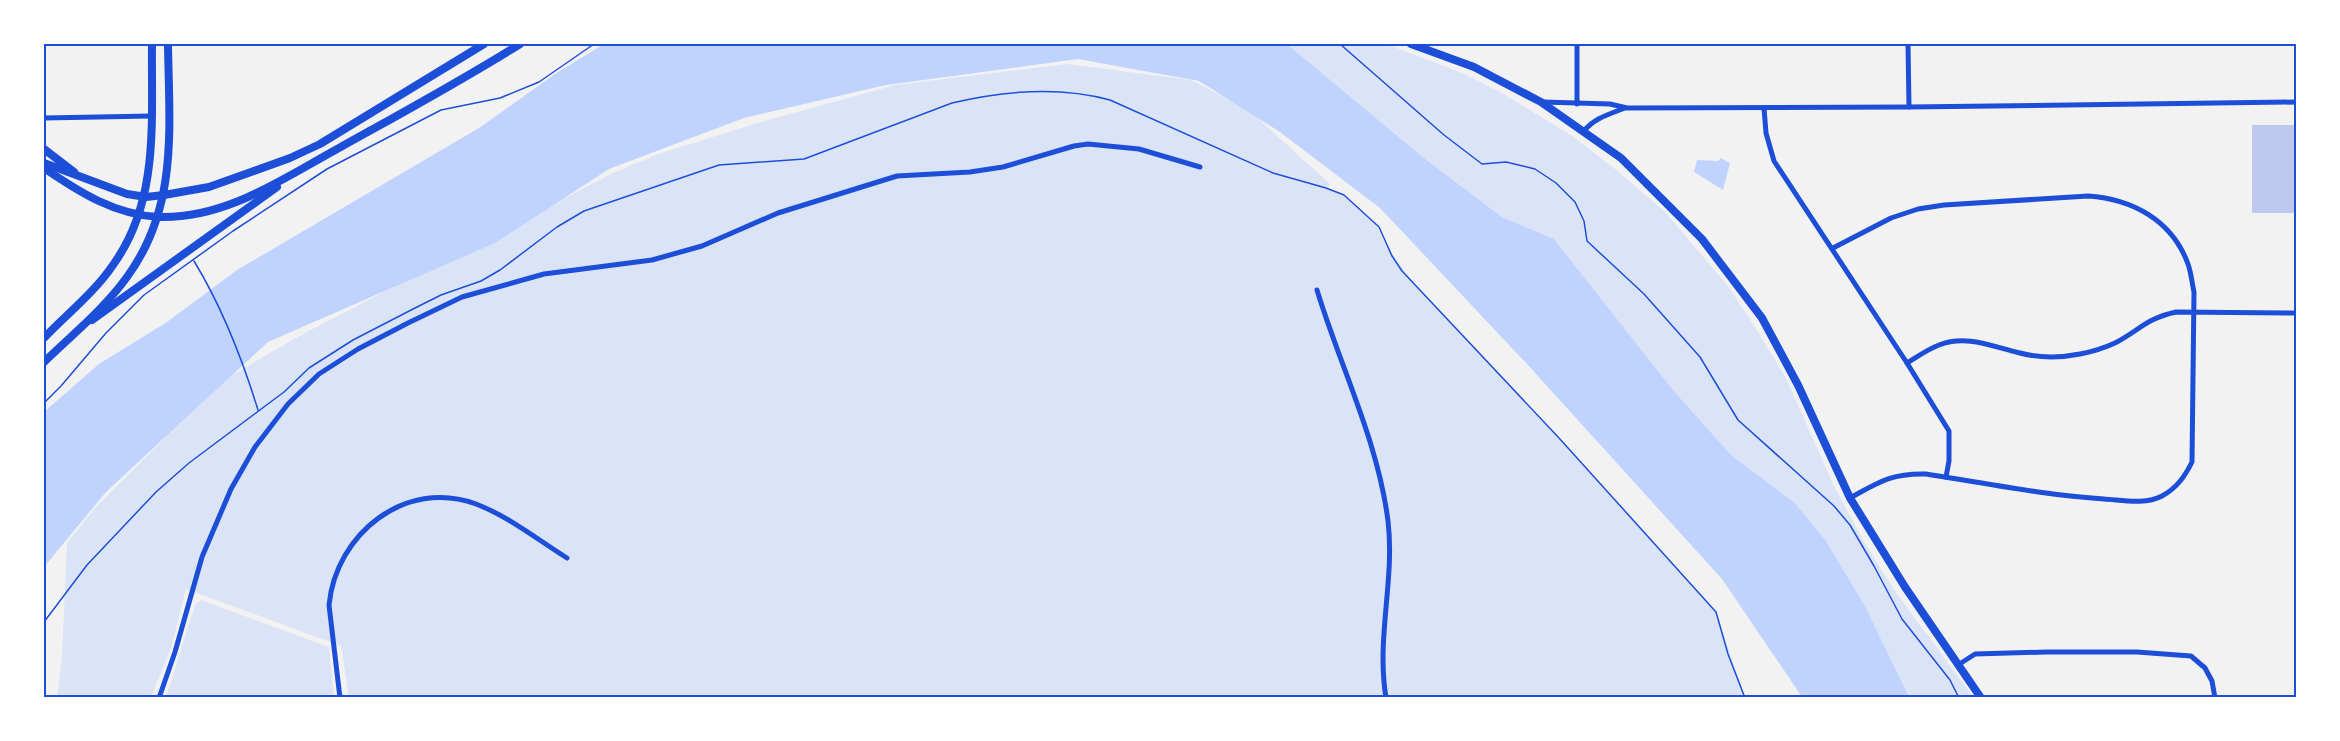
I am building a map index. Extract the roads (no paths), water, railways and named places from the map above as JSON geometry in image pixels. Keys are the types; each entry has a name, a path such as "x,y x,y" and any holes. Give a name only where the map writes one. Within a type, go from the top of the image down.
{"main road":[{"path":"44,338 113,266 140,215 146,196 150,156 152,44"},
{"path":"44,362 127,277 150,238 164,195 170,143 168,44"},
{"path":"44,163 119,192 146,196 208,187 260,170 351,127 484,44"},
{"path":"44,168 69,186 123,212 158,217 201,214 223,208 287,178 520,44"},
{"path":"1411,44 1474,67 1541,102 1621,158 1702,239 1762,318 1798,385 1850,498 1905,587 1981,698"},
{"path":"44,149 80,177"},
{"path":"76,331 287,178"}],"street":[{"path":"1577,44 1577,104"},
{"path":"1908,44 1909,107"},
{"path":"1541,102 1610,104 1626,108 2296,102"},
{"path":"1584,131 1588,125 1601,117 1626,108"},
{"path":"1764,108 1766,133 1774,161 1833,248 1949,431 1950,461 1946,477"},
{"path":"44,118 151,116"},
{"path":"159,698 175,652 202,557 231,489 260,438 288,404 319,374 358,348 462,297 544,274 652,260 702,246 778,213 897,176 970,172 1004,167 1088,144 1139,149 1200,168"},
{"path":"1833,248 1891,218 1918,209 1944,205 2088,196 2107,197 2140,208 2167,227 2189,265 2194,292 2192,462 2186,475 2175,488 2161,497 2138,501 2059,496 1926,474 1895,476 1850,498"},
{"path":"1317,290 1371,445 1388,518 1391,571 1382,654 1386,698"},
{"path":"1907,363 1939,345 1968,340 2021,353 2044,356 2080,354 2114,343 2157,316 2176,312 2296,313"},
{"path":"340,698 329,605 330,591 347,550 358,535 384,514 397,507 427,499 458,500 475,504 500,516 567,558"},
{"path":"1958,665 1975,654 1999,653 2137,652 2191,657 2205,668 2212,681 2215,698"}],"water":[{"path":"604,44 1287,44 1424,158 1502,217 1554,239 1673,390 1731,455 1795,503 1826,541 1865,606 1909,697 1802,697 1722,579 1527,364 1380,208 1280,132 1199,81 1078,59 886,85 744,118 609,169 495,243 268,342 106,492 44,567 44,412 99,364 167,322 237,270 479,128 555,74"},
{"path":"1721,158 1730,163 1723,190 1694,172 1697,160 1718,161"}]}
